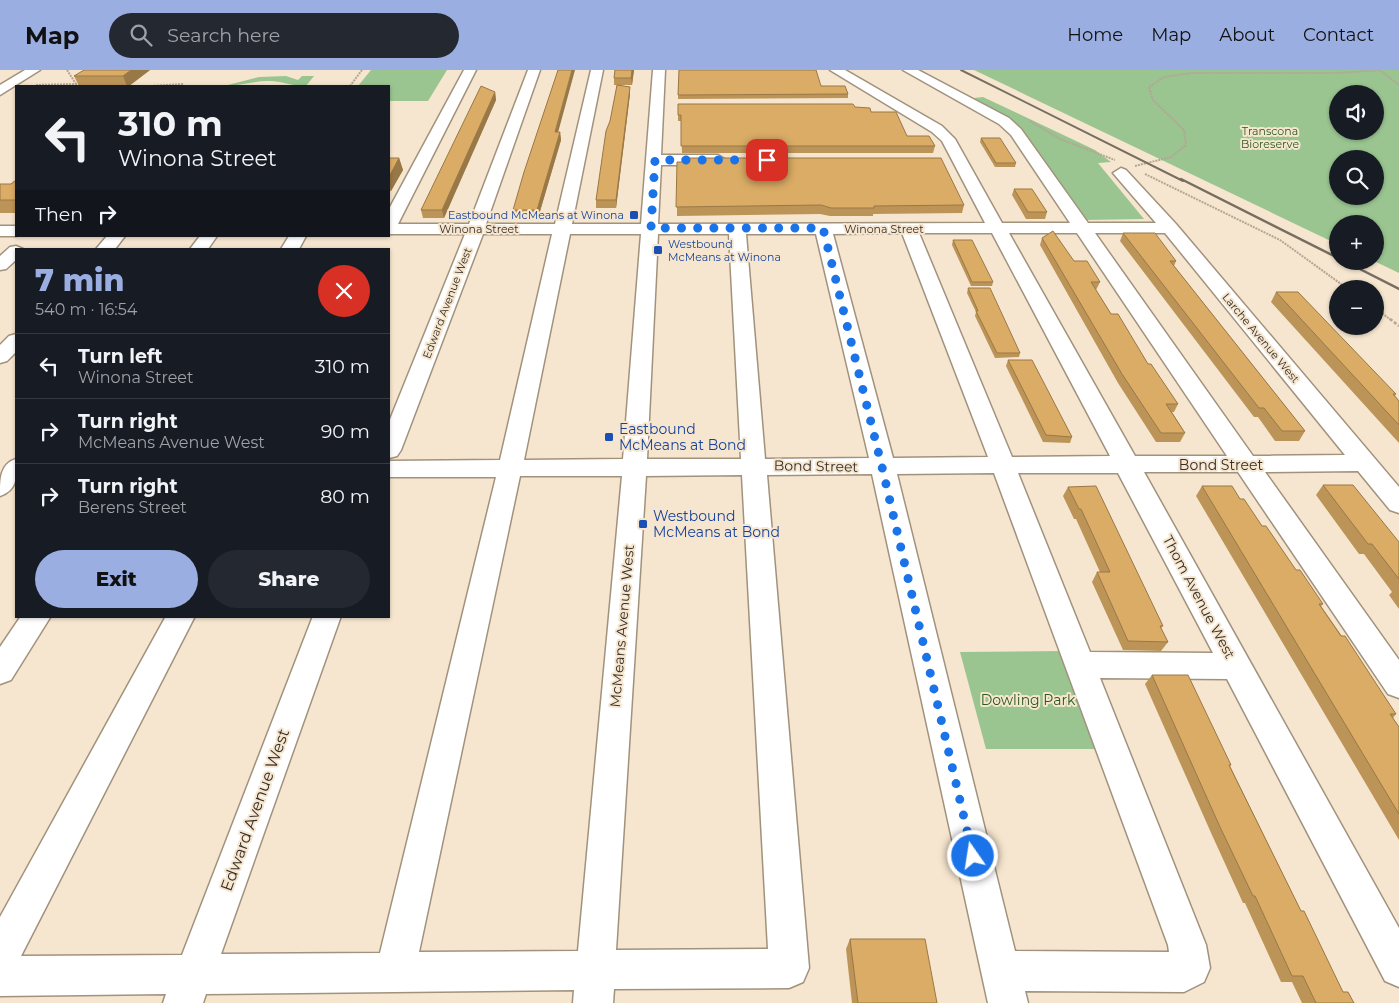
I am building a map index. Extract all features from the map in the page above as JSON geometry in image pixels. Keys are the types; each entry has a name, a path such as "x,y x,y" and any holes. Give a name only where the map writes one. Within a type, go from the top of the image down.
{"street":[{"path":"0,91 34,70"},
{"path":"390,225 470,70"},
{"name":"Edward Avenue West","path":"390,447 476,229 534,70"},
{"path":"395,972 510,467 597,70"},
{"name":"McMeans Avenue West","path":"593,986 635,466 655,160 665,105 660,70"},
{"name":"Thom Avenue West","path":"836,70 937,130 948,140 996,228 1005,240 1399,967"},
{"path":"909,70 1004,121 1016,132 1399,685"},
{"path":"867,104 894,104"},
{"path":"942,158 958,159"},
{"path":"655,160 737,160"},
{"name":"Larche Avenue West","path":"1126,170 1170,228 1399,504"},
{"name":"Winona Street","path":"390,231 562,228 1170,228"},
{"path":"0,976 188,989 395,972 593,986 789,968 737,228"},
{"path":"823,228 882,467 1004,987 1184,972 1190,968 1187,945 1003,465 909,229"},
{"path":"0,231 15,231"},
{"path":"20,248 32,237"},
{"path":"106,248 116,237"},
{"path":"200,248 209,237"},
{"path":"291,248 297,237"},
{"path":"0,265 15,252"},
{"path":"0,357 15,341"},
{"name":"Bond Street","path":"390,469 753,465 882,467 1364,463"},
{"path":"0,671 36,618"},
{"path":"0,956 180,618"},
{"name":"Edward Avenue West","path":"188,989 325,618"},
{"path":"1080,665 1236,666"}],"path":[{"path":"67,70 77,85"},
{"path":"351,85 362,70"},
{"path":"1126,170 1171,157 1186,145 1184,130 1152,100 1150,87 1164,77 1192,73 1381,71 1399,85"},
{"path":"168,85 184,84"},
{"path":"31,85 77,85"},
{"path":"1384,315 1399,326"}],"green space":[{"path":"371,70 447,70 428,101 390,101 390,85 359,85"},
{"name":"Transcona Bioreserve","path":"974,70 1399,70 1399,273 1384,266 1384,215 1329,215 1329,240"},
{"path":"286,76 298,80 302,76 314,76 307,85 268,81 228,85 259,77"},
{"path":"983,97 1095,150 1111,162 1098,163 1144,219 1084,220 1014,121 974,98"},
{"name":"Dowling Park","path":"1064,651 1102,749 986,749 960,652"}],"building":[{"path":"84,70 131,70 123,76 74,76"},
{"path":"558,70 572,70 555,132 560,132 537,210 513,210 524,172"},
{"path":"615,70 632,70 631,78 614,78"},
{"path":"679,70 816,70 821,86 845,86 848,94 678,95"},
{"path":"617,85 630,87 616,200 596,200 606,131 610,121"},
{"path":"481,86 495,92 442,210 421,210"},
{"path":"678,104 853,104 855,107 870,108 871,112 896,112 907,136 929,136 935,146 681,146 681,115 678,115"},
{"path":"981,138 1000,138 1016,163 996,163"},
{"path":"390,158 399,158 390,175"},
{"path":"682,158 941,158 964,205 874,206 874,208 831,208 821,205 676,207 677,162 682,162"},
{"path":"15,181 15,200 0,200 0,184 11,184"},
{"path":"1014,189 1032,189 1047,212 1028,212"},
{"path":"1053,231 1074,261 1087,261 1100,282 1091,282 1111,314 1118,314 1148,364 1151,364 1178,404 1166,404 1185,433 1161,433 1122,374 1042,238"},
{"path":"1123,233 1155,233 1176,261 1170,261 1305,431 1282,431 1264,408 1259,408"},
{"path":"953,240 972,240 993,282 972,282"},
{"path":"968,288 990,288 1020,353 997,353 976,311 978,311"},
{"path":"1276,292 1298,292 1329,324 1329,335 1339,335 1396,394 1393,394 1399,401 1399,425"},
{"path":"1008,360 1032,360 1072,437 1046,435"},
{"path":"1323,485 1353,485 1399,542 1399,579 1372,544 1368,544"},
{"path":"1096,486 1163,626 1160,626 1168,642 1128,641 1097,572 1110,572 1081,509 1079,509 1068,487"},
{"path":"1202,486 1232,486 1240,499 1244,499 1262,526 1266,526 1296,570 1300,570 1323,604 1319,604 1341,636 1345,636 1396,714 1390,714 1399,727 1399,814"},
{"path":"1152,675 1188,675 1231,765 1229,765 1301,911 1304,911 1343,992 1348,992 1354,1003 1316,1003 1303,976 1292,976 1220,827"},
{"path":"850,939 925,939 937,1003 858,1003"}],"railway":[{"path":"961,70 1183,181"},
{"path":"1181,179 1329,253"},
{"path":"1362,270 1399,289"}],"place":[{"name":"Eastbound McMeans at Winona","path":"634,215"},
{"name":"Westbound McMeans at Winona","path":"658,250"},
{"name":"Eastbound McMeans at Bond","path":"609,437"},
{"name":"Westbound McMeans at Bond","path":"643,524"}],"route":[{"path":"767,160 655,160 651,228 823,228 882,467 973,856"}]}
